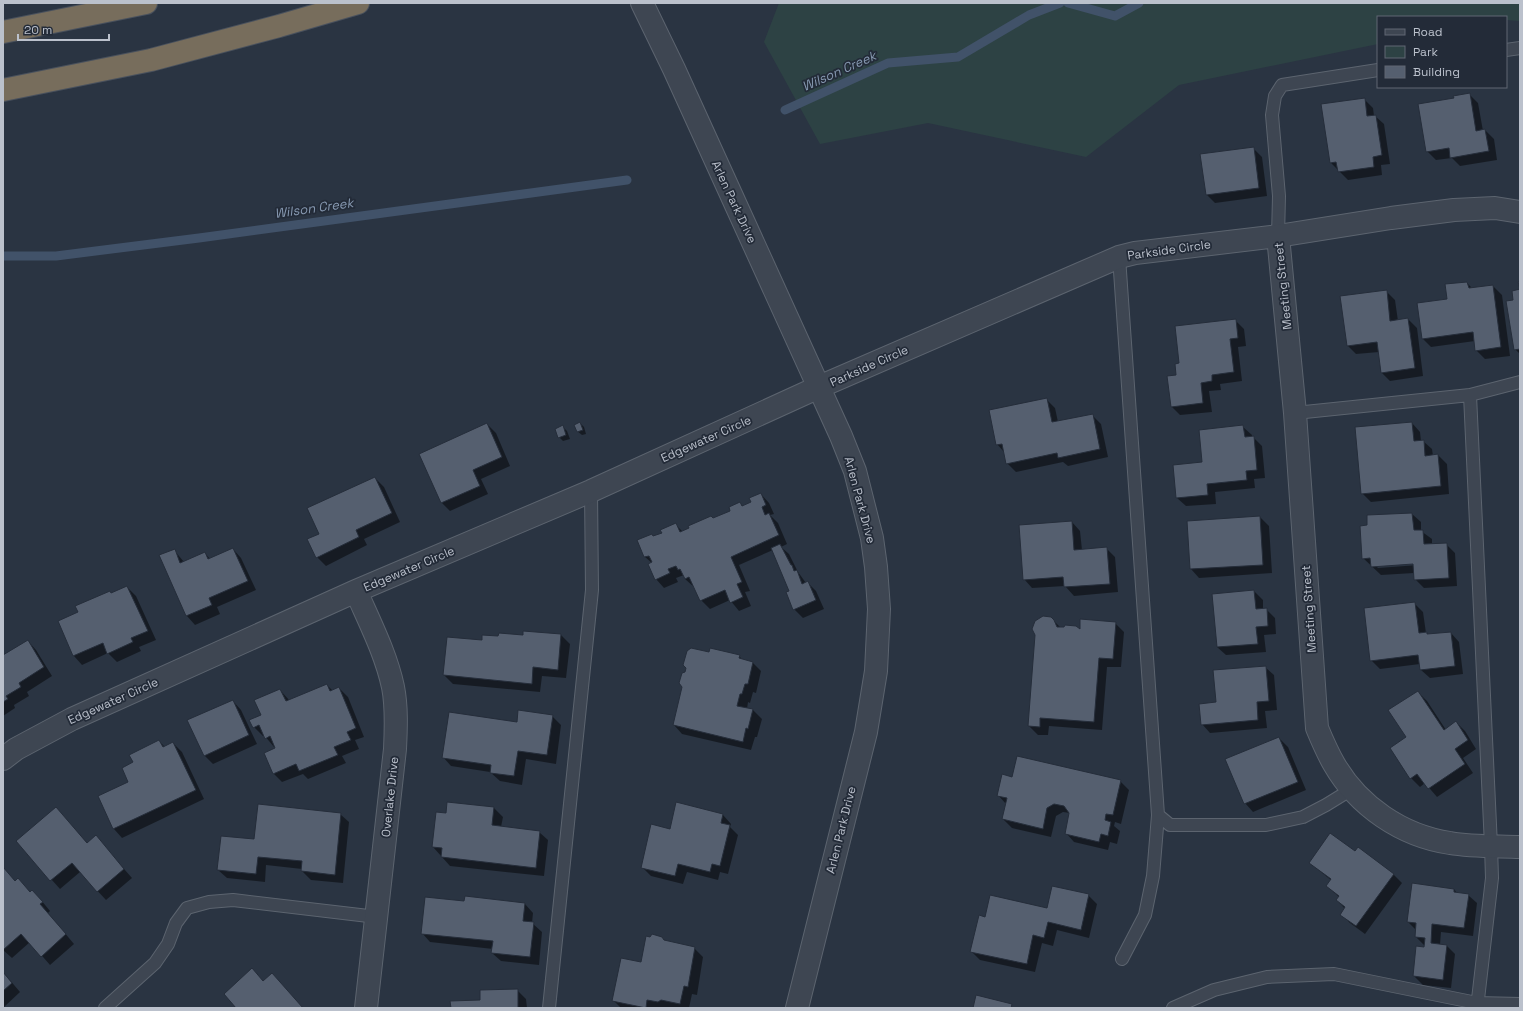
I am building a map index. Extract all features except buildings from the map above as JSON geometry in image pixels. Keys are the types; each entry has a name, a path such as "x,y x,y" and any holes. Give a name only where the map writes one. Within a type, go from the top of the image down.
{"highway":[{"path":"3,32 146,3"},
{"path":"3,90 151,60 279,26 358,3"}],"street":[{"name":"Arlen Park Drive","path":"642,3 674,69 819,387 855,472 872,538 879,609 876,671 866,732 797,1008"},
{"name":"Parkside Circle","path":"819,387 1119,257 1134,253 1278,236 1391,218 1454,210 1495,208 1520,212"},
{"name":"Meeting Street","path":"1278,236 1295,413 1317,728 1334,764 1352,789 1373,810 1393,823 1417,834 1450,843 1520,847"},
{"name":"Edgewater Circle","path":"3,759 16,749 72,720 356,592 591,491 819,387"},
{"name":"Overlake Drive","path":"356,592 385,657 393,688 396,714 395,749 366,1008"}],"lane":[{"path":"1507,50 1520,48"},
{"path":"1278,236 1279,196 1272,115 1275,96 1282,85 1377,70"},
{"path":"1119,257 1158,815 1153,876 1145,915 1122,959"},
{"path":"1295,413 1470,395 1520,382"},
{"path":"1470,395 1492,846 1492,878 1477,1006"},
{"path":"548,1008 592,590 591,491"},
{"path":"1158,815 1170,825 1266,825 1303,817 1352,789"},
{"path":"105,1008 155,963 168,944 176,923 187,908 209,902 234,900 377,917"},
{"path":"1173,1008 1214,990 1267,977 1334,974 1477,1006 1520,1004"}],"green space":[{"path":"779,3 1520,3 1520,21 1507,20 1507,16 1377,16 1377,44 1179,85 1086,157 928,123 820,144 764,42"}],"waterway":[{"name":"Wilson Creek","path":"785,110 888,63 958,57 1029,15 1060,3"},
{"name":"Wilson Creek","path":"1068,3 1115,16 1139,3"},
{"name":"Wilson Creek","path":"3,256 56,256 627,180"}]}
